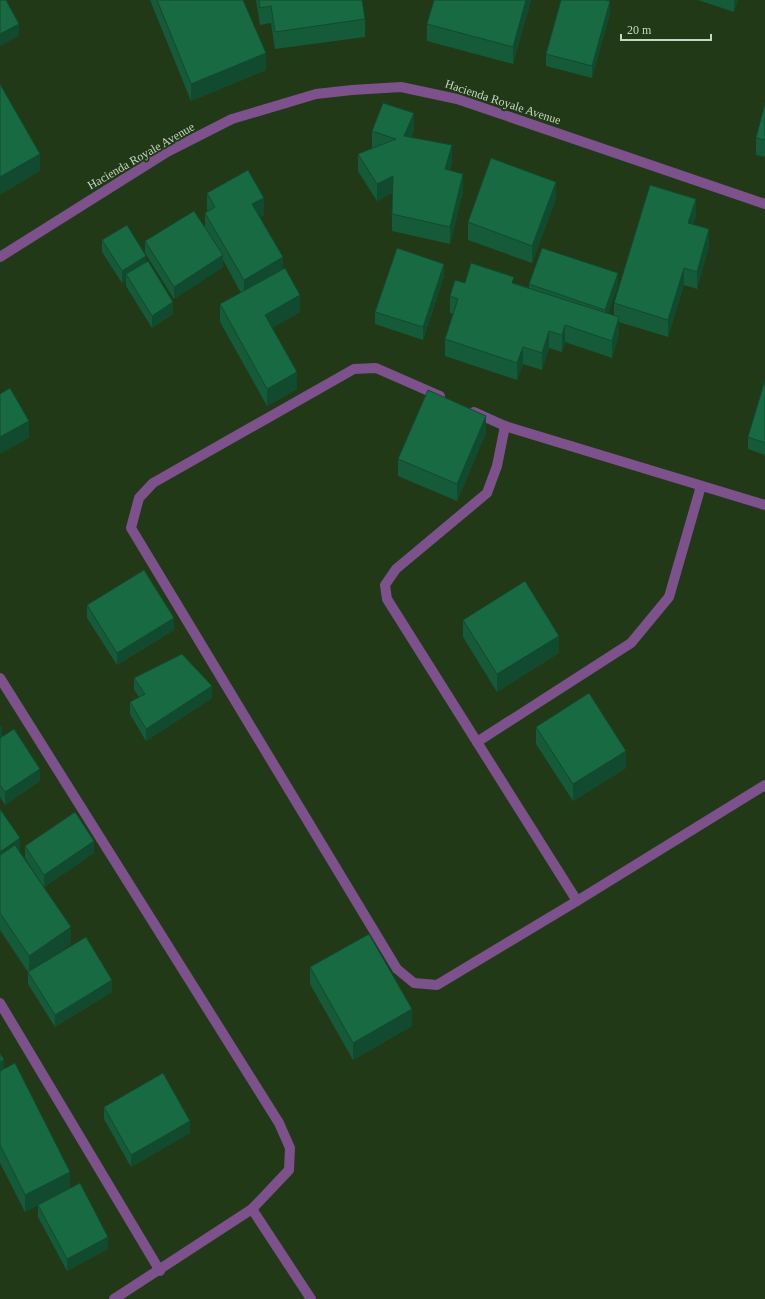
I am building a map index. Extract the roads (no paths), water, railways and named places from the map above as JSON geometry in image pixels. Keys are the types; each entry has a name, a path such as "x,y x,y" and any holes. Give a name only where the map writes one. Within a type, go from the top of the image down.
{"street":[{"name":"Hacienda Royale Avenue","path":"0,257 167,152 232,119 316,94 352,90 401,87 457,99 765,204"},
{"path":"448,400 376,368 354,369 153,483 139,498 131,528 398,969 414,983 437,985 765,785"},
{"path":"462,406 505,426 765,505"},
{"path":"505,426 496,466 487,493 396,569 385,585 387,599 577,901"},
{"path":"477,742 631,643 669,597 701,486"},
{"path":"0,678 279,1123 290,1148 289,1170 252,1209 160,1271 114,1299"},
{"path":"0,1003 160,1271"},
{"path":"252,1209 311,1299"}]}
